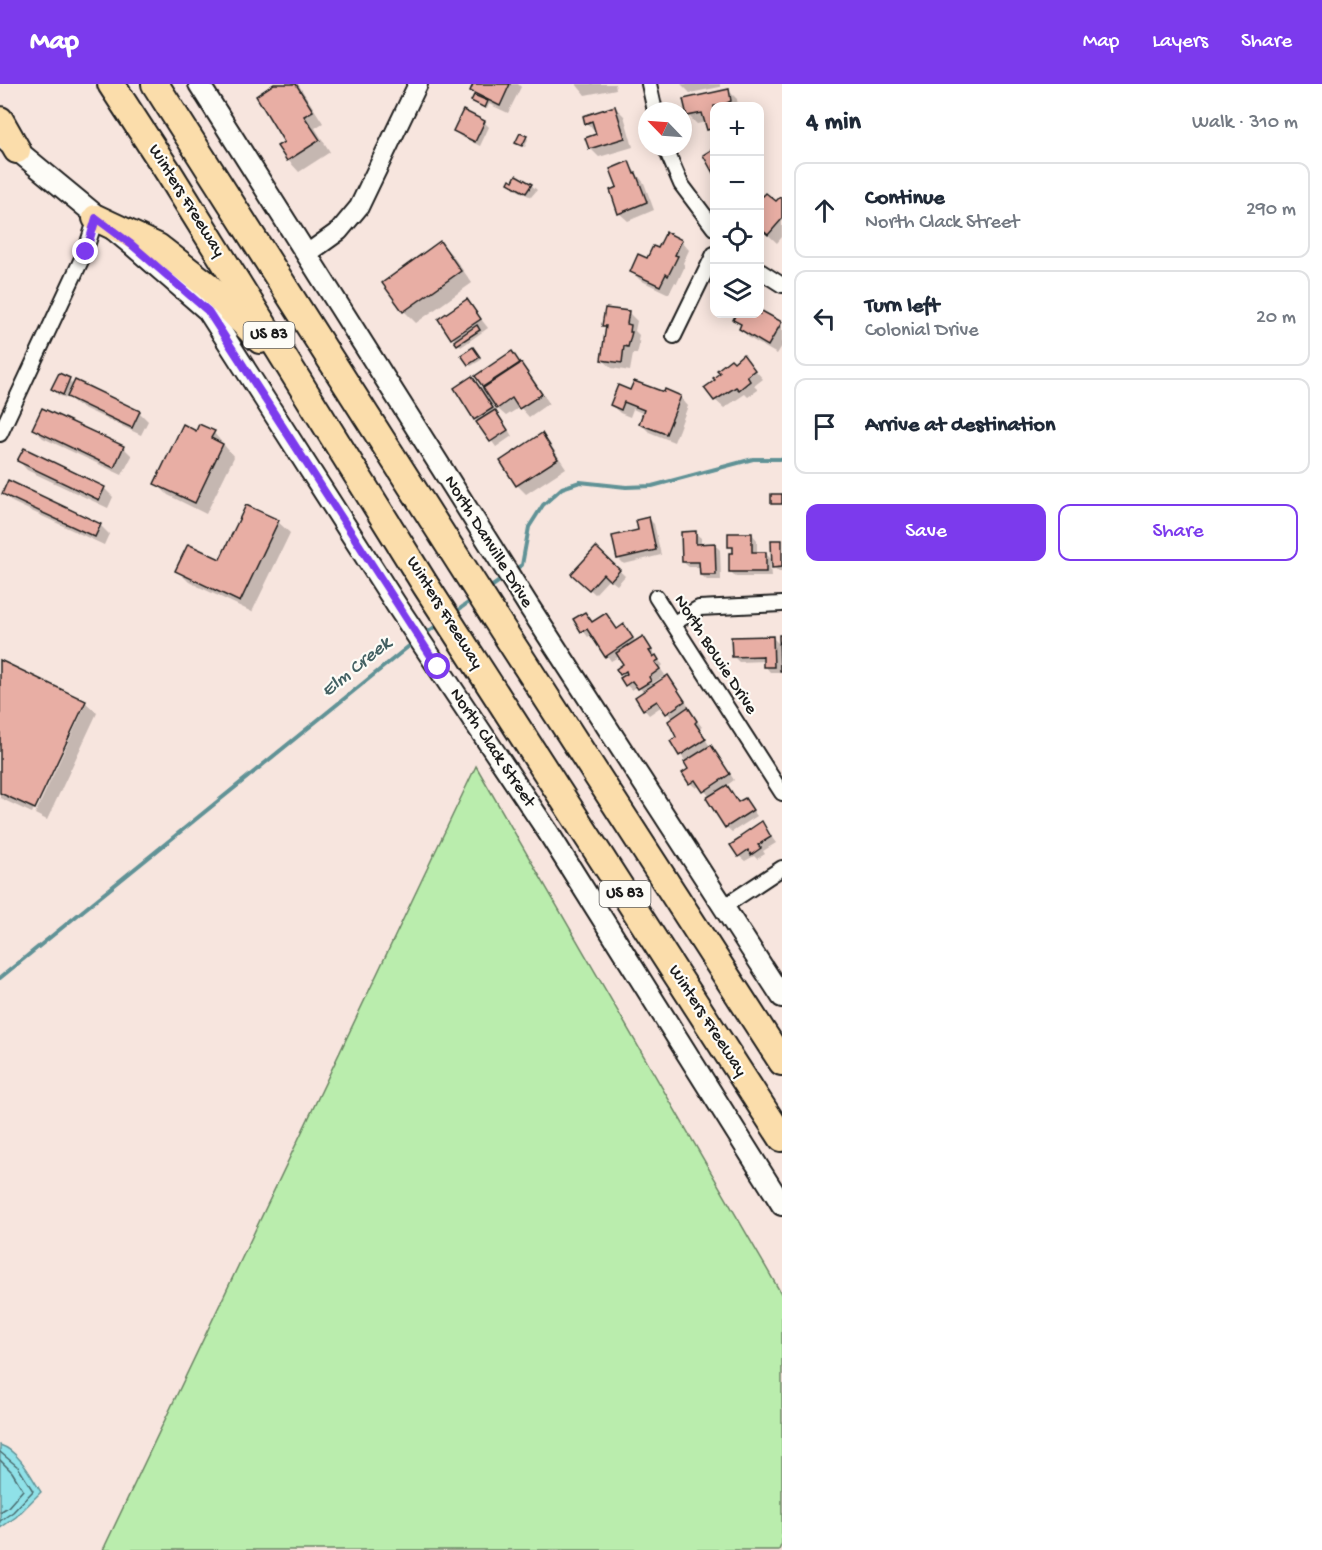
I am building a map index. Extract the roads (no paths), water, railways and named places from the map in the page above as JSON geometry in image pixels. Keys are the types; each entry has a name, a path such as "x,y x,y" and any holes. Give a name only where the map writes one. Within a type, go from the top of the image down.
{"highway":[{"name":"Winters Freeway","path":"111,84 169,173 426,586 782,1138"},
{"name":"Winters Freeway","path":"155,84 782,1062"},
{"path":"0,120 8,143"},
{"path":"96,218 158,247 207,285 253,332 312,404"}],"main road":[{"name":"North Danville Drive","path":"200,84 490,546 782,997"},
{"name":"North Clack Street","path":"8,143 208,311 398,606 548,832 782,1205"}],"street":[{"path":"307,254 339,231 359,207 418,84"},
{"path":"649,84 653,102"},
{"path":"669,156 681,184 710,223"},
{"path":"0,434 86,252 96,218"},
{"path":"674,336 710,262"},
{"path":"764,274 782,285"},
{"name":"North Bowie Drive","path":"656,597 782,792"},
{"path":"674,622 699,608 782,604"},
{"path":"723,907 782,868"}],"water":[{"path":"0,1445 19,1458 41,1492 16,1517 0,1528"}],"waterway":[{"name":"Elm Creek","path":"512,571 522,565 529,527 543,505 562,488 580,482 626,487 652,486 753,459 782,459"},
{"name":"Elm Creek","path":"488,589 504,578"},
{"name":"Elm Creek","path":"454,613 472,600"},
{"name":"Elm Creek","path":"425,634 440,623"},
{"name":"Elm Creek","path":"0,978 414,642"}]}
